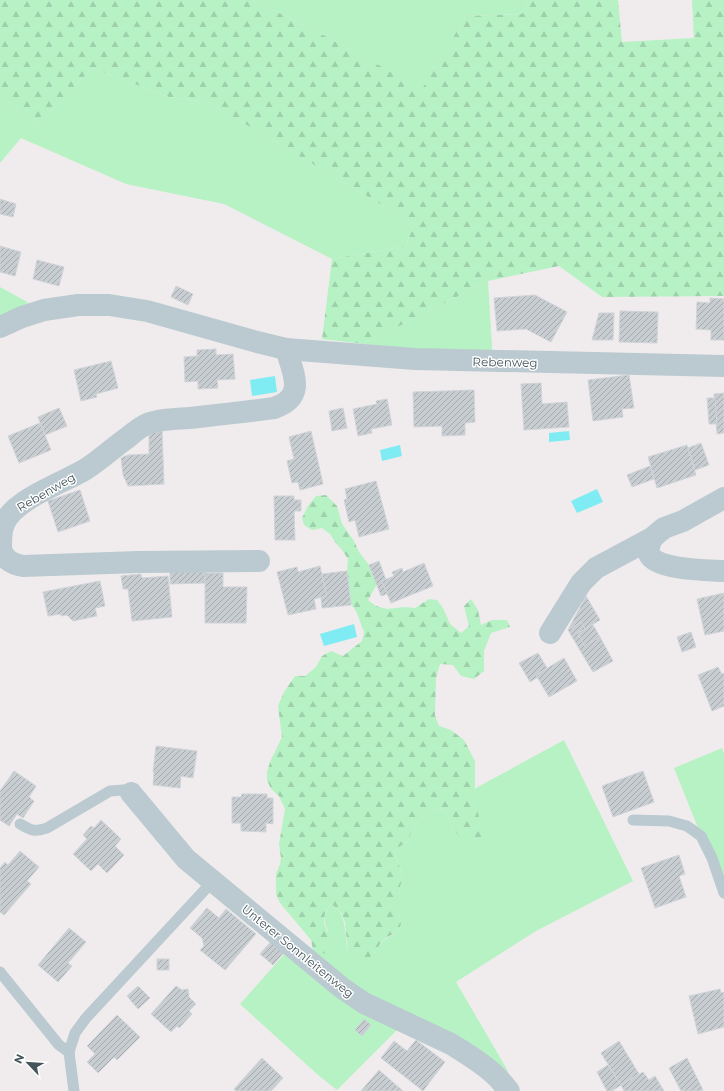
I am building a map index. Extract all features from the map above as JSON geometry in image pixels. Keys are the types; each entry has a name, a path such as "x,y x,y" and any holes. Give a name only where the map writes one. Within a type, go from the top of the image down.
{"street":[{"name":"Rebenweg","path":"0,327 22,317 44,310 78,305 109,305 147,311 286,349 415,359 724,366"},
{"name":"Rebenweg","path":"259,561 138,562 23,566 12,563 5,557 1,547 4,525 18,506 85,469 135,431 147,424 167,420 274,408 287,402 293,395 295,388 294,378 286,349"},
{"path":"550,633 581,583 596,568 652,538 664,528 683,521 724,498"},
{"path":"652,538 649,547 650,554 654,560 662,564 674,567 724,571"},
{"name":"Unterer Sonnleitenweg","path":"130,793 186,859 342,988 364,1003 465,1052 484,1065 509,1091"}],"lane":[{"path":"20,824 30,830 47,828 110,791 123,790 130,793"},
{"path":"633,820 669,821 687,826 701,836 712,858 724,893"},
{"path":"74,1091 69,1052 75,1033 86,1018 213,881"},
{"path":"0,972 59,1045 69,1052"}],"green space":[{"path":"0,0 253,0 333,40 422,89 466,16 522,14 528,0 618,0 622,42 694,38 692,0 724,0 724,296 602,297 559,266 488,281 364,344 322,339 332,259 406,246 414,224 208,102 169,97 92,68 37,127 0,95"},
{"path":"253,0 528,0 522,14 466,16 422,90 333,40"},
{"path":"92,68 169,97 208,102 414,224 406,246 332,259 224,204 126,184 21,138 0,163 0,95 37,127"},
{"path":"488,281 493,362 364,344"},
{"path":"0,287 29,303 0,315"},
{"path":"326,495 337,506 342,524 354,541 359,552 369,565 377,584 368,600 376,606 387,609 405,607 415,608 429,599 437,600 443,608 450,624 461,633 469,626 464,606 471,599 478,610 481,625 492,620 507,620 510,627 491,633 484,651 484,671 474,679 461,676 453,665 440,664 436,678 435,715 439,726 451,730 464,740 475,761 474,795 482,831 480,842 473,845 466,837 460,837 454,830 444,808 434,810 424,815 417,821 407,842 394,852 400,868 402,880 398,894 398,907 401,924 398,932 387,937 380,944 375,953 366,960 353,958 348,952 345,922 341,913 334,906 330,904 325,914 324,923 332,944 329,951 322,954 313,951 311,940 280,903 276,894 276,874 281,858 279,844 285,809 279,796 271,789 267,780 267,772 282,737 278,706 284,692 295,676 305,676 316,667 322,656 331,651 343,656 362,641 364,632 356,611 351,604 347,571 348,559 330,534 322,528 312,530 304,525 302,518 308,506 316,496"},
{"path":"564,740 633,881 536,931 456,982 508,1071 501,1075 366,999 313,951 328,931 325,923 325,917 330,904 341,914 345,926 348,952 375,953 384,940 398,932 401,924 398,907 398,894 402,880 400,868 394,852 407,842 417,821 424,815 434,810 444,808 454,830 477,812 474,789"},
{"path":"722,748 724,754 724,880 698,828 674,768"},
{"path":"288,950 400,1027 337,1090 318,1075 240,1004"}],"water":[{"path":"275,376 277,392 252,396 250,380"},
{"path":"569,431 570,440 549,442 549,433"},
{"path":"400,445 402,456 382,461 380,450"},
{"path":"597,489 603,502 577,513 571,501"},
{"path":"354,624 357,637 324,646 320,634"}],"building":[{"path":"0,199 16,204 13,217 0,214"},
{"path":"0,246 21,252 15,276 0,272"},
{"path":"37,260 64,267 59,286 33,279"},
{"path":"176,286 193,294 188,305 171,297"},
{"path":"535,295 567,312 551,342 526,329 497,331 494,298"},
{"path":"710,298 724,299 724,340 711,340 711,330 696,329 697,302 710,303"},
{"path":"620,311 658,312 657,343 619,342"},
{"path":"599,313 614,313 613,340 592,340"},
{"path":"216,349 216,355 233,354 235,379 217,380 218,388 198,389 198,381 185,382 184,357 197,356 197,350"},
{"path":"111,361 118,388 96,394 97,397 81,401 74,370"},
{"path":"629,375 634,408 622,409 623,417 593,421 588,380"},
{"path":"541,383 542,404 567,402 569,427 524,430 521,384"},
{"path":"474,390 475,422 465,423 465,435 442,436 442,426 414,427 413,392"},
{"path":"724,393 724,433 717,434 714,394"},
{"path":"707,398 715,398 717,424 709,424"},
{"path":"387,399 392,425 371,429 372,433 358,436 353,409 377,404 376,401"},
{"path":"59,408 67,426 45,435 38,417"},
{"path":"343,408 347,428 332,431 329,411"},
{"path":"40,423 51,450 19,463 8,436"},
{"path":"162,430 164,484 128,486 123,475 121,458 128,455 149,454 149,434"},
{"path":"311,431 323,484 300,490 298,482 292,483 287,461 294,459 289,437"},
{"path":"701,443 709,465 695,470 688,448"},
{"path":"687,445 696,475 657,488 648,457"},
{"path":"650,466 654,479 632,487 627,475"},
{"path":"376,481 389,529 359,537 355,520 349,522 344,500 347,499 345,489"},
{"path":"80,490 90,521 58,532 48,501"},
{"path":"274,496 294,496 294,500 301,500 301,511 294,511 295,540 275,540"},
{"path":"379,561 386,580 382,581 387,594 381,596 369,565"},
{"path":"424,563 433,586 391,603 382,581 394,576 392,572 402,568 403,572"},
{"path":"320,566 327,596 314,599 316,609 288,615 277,572 297,567 298,572"},
{"path":"170,567 205,567 205,583 170,584"},
{"path":"347,571 351,605 322,608 321,598 327,596 322,574"},
{"path":"205,573 223,573 223,587 247,587 246,623 205,623"},
{"path":"141,574 142,578 168,576 172,617 132,621 128,589 123,589 121,576"},
{"path":"100,581 105,606 95,608 97,616 73,621 67,615 61,616 61,614 48,616 43,592"},
{"path":"724,593 724,631 705,635 697,599"},
{"path":"586,596 600,620 585,629 581,622 568,630"},
{"path":"581,622 585,629 578,633 584,646 600,637 613,661 593,672 568,630"},
{"path":"593,625 600,637 584,646 578,633"},
{"path":"691,632 696,647 682,652 677,637"},
{"path":"538,653 547,668 536,675 538,677 530,682 519,663"},
{"path":"564,658 577,681 549,697 536,675"},
{"path":"718,667 722,674 724,673 724,706 712,711 698,675"},
{"path":"156,746 197,751 193,778 181,776 180,788 153,785"},
{"path":"14,771 36,786 29,797 34,801 23,818 17,814 9,826 0,820 0,791"},
{"path":"643,771 654,802 613,817 602,786"},
{"path":"242,794 267,794 267,798 273,798 273,824 266,823 266,832 241,831 241,823 232,823 232,797 241,797"},
{"path":"101,820 121,839 115,846 124,855 107,873 98,864 91,871 73,854 87,839 83,835 91,826 94,828"},
{"path":"20,851 39,867 27,881 31,884 4,915 0,912 0,868 5,862 8,865"},
{"path":"679,855 685,874 679,876 686,897 655,908 641,868"},
{"path":"207,908 219,918 226,909 256,934 225,970 200,950 204,946 202,938 190,928"},
{"path":"69,928 86,942 68,963 72,966 58,982 38,965"},
{"path":"274,938 287,949 273,965 260,954"},
{"path":"157,959 169,959 169,970 157,970"},
{"path":"138,986 150,998 138,1009 127,996"},
{"path":"176,986 182,990 188,989 189,997 196,1004 189,1011 192,1014 179,1028 177,1026 171,1032 151,1014"},
{"path":"720,989 721,993 724,992 724,1027 698,1034 689,996"},
{"path":"117,1015 140,1037 117,1060 114,1057 98,1073 87,1062 95,1054 87,1046"},
{"path":"364,1019 371,1025 362,1036 355,1030"},
{"path":"416,1040 445,1062 423,1091 381,1058 394,1041 407,1051"},
{"path":"619,1041 639,1074 621,1085 601,1053"},
{"path":"262,1058 283,1078 271,1091 236,1091 234,1089"},
{"path":"687,1058 703,1090 701,1091 681,1091 669,1068"},
{"path":"608,1065 621,1085 612,1091 607,1091 597,1072"},
{"path":"379,1070 403,1091 361,1091"},
{"path":"643,1072 649,1080 655,1076 664,1091 624,1091 621,1085"}]}
